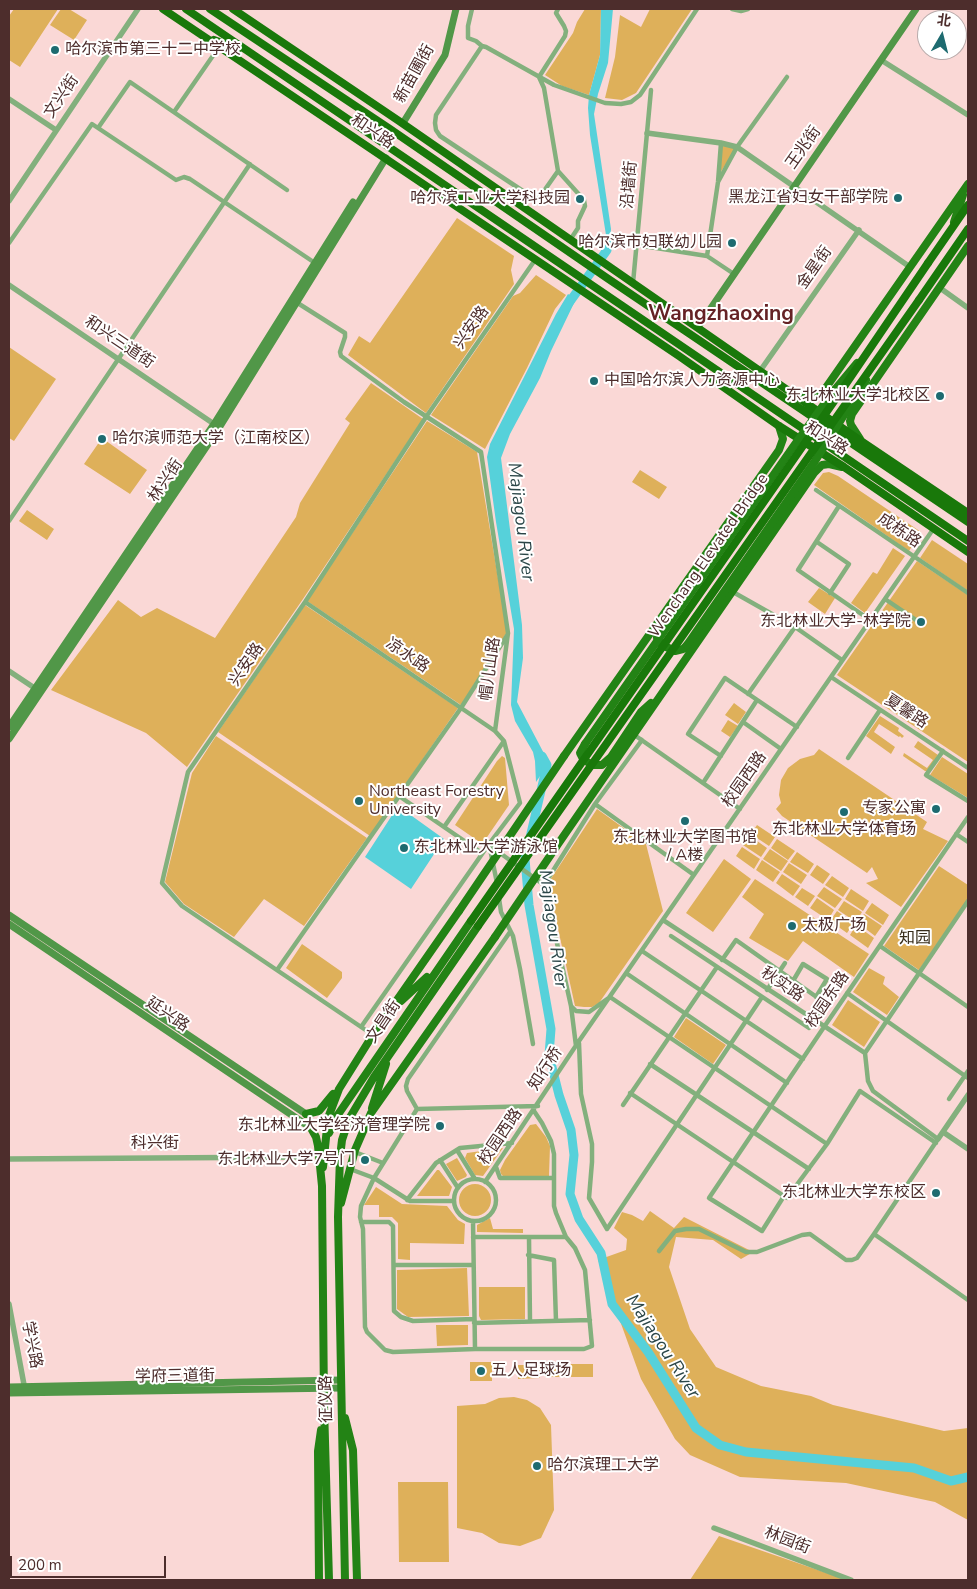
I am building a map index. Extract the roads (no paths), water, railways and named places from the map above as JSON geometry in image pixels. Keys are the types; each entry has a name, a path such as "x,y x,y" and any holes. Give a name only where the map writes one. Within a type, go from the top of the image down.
{"highway":[{"name":"和兴路","path":"163,9 968,552"},
{"name":"和兴路","path":"186,9 757,397"},
{"name":"和兴路","path":"210,9 390,129 968,522"},
{"name":"和兴路","path":"233,10 401,122 968,513"},
{"path":"203,35 249,53"},
{"path":"369,132 384,157"},
{"name":"Wenchang Elevated Bridge","path":"470,921 826,413 968,205"},
{"path":"482,211 513,245"},
{"name":"Wenchang Elevated Bridge","path":"478,926 967,232"},
{"path":"679,356 703,361"},
{"path":"757,397 836,462"},
{"path":"757,397 968,541"}],"main road":[{"name":"王兆街","path":"698,328 916,9"},
{"name":"新苗圃街","path":"401,122 445,54 453,10"},
{"name":"林兴街","path":"9,727 214,424 315,262 384,157"},
{"name":"林兴街","path":"9,739 214,436 384,157"},
{"path":"953,228 967,186"},
{"path":"793,393 804,396 818,395 825,389 967,186"},
{"path":"861,441 850,422 852,414 968,246"},
{"path":"661,692 641,712 611,757 602,765 592,765 583,759 580,753 585,744 793,447 832,393 872,344"},
{"path":"658,620 657,638 662,645 675,651 683,649 815,462 884,350"},
{"path":"836,373 835,385 847,397 856,398 866,393"},
{"path":"306,1114 314,1113 323,1108 658,620 767,467 782,445 782,433 779,426"},
{"path":"767,467 774,462 786,461 801,468 806,479 803,489"},
{"path":"338,1217 355,1152 362,1130 371,1112 496,937 661,692 733,592 803,489 822,465 829,464 844,467"},
{"name":"延兴路","path":"9,915 306,1114"},
{"name":"文昌街","path":"326,1141 337,1116 470,921"},
{"name":"延兴路","path":"9,924 310,1128"},
{"name":"文昌街","path":"338,1217 340,1157 345,1129 355,1107 478,926"},
{"path":"392,1008 432,973 445,957"},
{"path":"322,1186 328,1118 339,1089 368,1042"},
{"path":"371,1112 389,1057"},
{"path":"310,1128 316,1137 318,1146 322,1186 324,1406 329,1580"},
{"name":"征仪路","path":"338,1217 345,1580"},
{"name":"学府三道街","path":"9,1393 25,1390 341,1384"},
{"name":"学府三道街","path":"9,1387 25,1390"},
{"path":"342,1405 353,1450 356,1580"},
{"path":"319,1580 318,1451 324,1406"}],"street":[{"name":"文兴街","path":"9,201 138,9"},
{"path":"472,9 468,26 468,38 482,46 486,46 554,85 605,103 620,104 631,102 640,95 697,9"},
{"path":"539,77 565,36 566,31 556,13 558,9"},
{"path":"732,9 741,12 748,9"},
{"path":"482,46 436,115 436,130 440,136 535,199 538,198 558,171"},
{"path":"174,112 219,47"},
{"path":"882,60 968,115"},
{"path":"539,77 544,88 558,171 584,200 585,206 578,221 578,228 570,240"},
{"path":"718,182 737,147 787,77"},
{"path":"98,128 130,82 287,190"},
{"name":"沿墙街","path":"633,283 651,90"},
{"path":"9,99 56,130"},
{"path":"9,243 92,124 176,180 184,177 190,179 315,262"},
{"path":"647,133 737,147 910,266"},
{"path":"707,256 718,182 721,143"},
{"path":"9,522 250,164"},
{"name":"金星街","path":"760,371 859,230"},
{"path":"637,245 707,256 734,274"},
{"name":"兴安路","path":"373,1035 182,906 162,883 188,772 305,602 426,417 535,260"},
{"name":"和兴三道街","path":"9,285 214,424"},
{"path":"940,288 968,308"},
{"name":"帽儿山路","path":"296,302 345,333 340,352 341,356 426,417 478,448 481,452 508,633 495,731"},
{"name":"成栋路","path":"816,490 968,593"},
{"path":"840,506 798,570 870,620"},
{"name":"校园西路","path":"578,1043 934,528"},
{"path":"817,542 849,564 830,593"},
{"path":"733,592 795,627 842,660"},
{"path":"885,599 916,620"},
{"name":"凉水路","path":"305,602 495,731"},
{"path":"748,694 795,627"},
{"path":"277,970 461,708 508,633"},
{"path":"9,671 36,689"},
{"name":"夏馨路","path":"831,677 968,768"},
{"path":"721,756 688,734 725,678 796,727"},
{"path":"703,783 757,700"},
{"path":"848,758 880,710"},
{"path":"743,722 781,749"},
{"path":"361,1027 488,844 520,803 504,741 495,731"},
{"path":"633,734 740,808"},
{"path":"544,885 595,804 642,740"},
{"path":"444,827 504,741"},
{"path":"943,751 926,776 968,801"},
{"path":"400,796 482,853"},
{"path":"595,804 694,875"},
{"name":"校园东路","path":"784,1196 762,1231 709,1198 968,817"},
{"path":"956,834 968,842"},
{"path":"488,844 544,885 578,1043 581,1094 592,1144 590,1198 607,1229 762,997"},
{"path":"488,844 495,867 501,912 510,932 520,969 533,1044"},
{"path":"937,1141 877,1096 868,1082 865,1053 968,901"},
{"name":"秋实路","path":"663,920 865,1053"},
{"path":"417,1109 407,1091 408,1080 510,932"},
{"path":"671,936 809,1028"},
{"path":"722,960 736,940 825,1003 814,1021"},
{"path":"880,946 968,1008"},
{"path":"642,951 803,1059"},
{"path":"767,990 785,963"},
{"path":"793,981 803,964 827,979 816,997"},
{"path":"622,1105 717,967"},
{"path":"626,973 786,1083"},
{"path":"847,994 967,1077"},
{"path":"571,1006 576,1010 589,1012 610,997 827,1144"},
{"name":"知行桥","path":"538,1106 578,1043"},
{"path":"650,1064 808,1169"},
{"path":"949,1099 967,1077 968,1071"},
{"path":"630,1093 787,1198 827,1144 860,1091 937,1141"},
{"path":"659,1252 676,1231 699,1229 746,1252 757,1252 802,1235 810,1234 846,1260 857,1258 968,1095"},
{"path":"417,1109 538,1106"},
{"name":"校园西路","path":"485,1182 538,1106"},
{"path":"417,1109 374,1178 361,1206 365,1327 367,1332 385,1350 393,1352 589,1348 592,1346 585,1270 575,1248 566,1237 554,1206 554,1154 551,1141 534,1111"},
{"path":"943,1132 968,1149"},
{"path":"407,1200 436,1163 460,1148 512,1143"},
{"path":"457,1150 475,1179"},
{"path":"355,1152 383,1163"},
{"name":"科兴街","path":"9,1159 301,1157"},
{"path":"440,1160 458,1188"},
{"path":"496,1167 500,1178 553,1178"},
{"path":"350,1169 374,1178 407,1200 454,1201"},
{"path":"475,1179 485,1182 494,1193 494,1206 486,1217 480,1220 473,1220 462,1216 455,1207 454,1201 458,1188 464,1183 475,1179"},
{"path":"473,1220 472,1265 475,1349"},
{"path":"361,1222 389,1222 393,1226 394,1311 401,1318 413,1321 590,1320"},
{"path":"874,1234 968,1300"},
{"path":"473,1237 566,1237"},
{"path":"529,1238 530,1321"},
{"path":"528,1255 554,1260 556,1321"},
{"path":"394,1265 472,1265"},
{"name":"学兴路","path":"9,1304 25,1390"},
{"name":"林园街","path":"714,1528 851,1580"}],"water":[{"path":"601,9 613,9 608,63 594,114 611,229 607,255 601,251 606,235 590,135 588,108 589,95 600,55"},
{"path":"568,294 576,299 540,378 510,434 501,458 522,625 523,658 517,702 549,763 536,782 533,752 515,721 511,705 514,629 487,457 490,444"},
{"name":"东北林业大学游泳馆","path":"398,806 444,839 411,889 365,857"}],"waterway":[{"name":"Majiagou River","path":"566,307 607,250 608,243"},
{"name":"Majiagou River","path":"542,756 547,765 525,859 529,905 551,1029 549,1055 559,1095 571,1130 574,1155 570,1194 579,1219 601,1253 612,1304 648,1352 696,1428 720,1445 746,1452 914,1468 951,1481 968,1477"}],"place":[{"name":"哈尔滨市第三十二中学校","path":"55,50"},
{"name":"黑龙江省妇女干部学院","path":"898,198"},
{"name":"哈尔滨工业大学科技园","path":"580,199"},
{"name":"哈尔滨市妇联幼儿园","path":"732,243"},
{"name":"中国哈尔滨人力资源中心","path":"594,381"},
{"name":"东北林业大学北校区","path":"940,396"},
{"name":"哈尔滨师范大学（江南校区）","path":"102,439"},
{"name":"东北林业大学-林学院","path":"921,622"},
{"name":"Northeast Forestry University","path":"359,801"},
{"name":"专家公寓","path":"936,809"},
{"name":"东北林业大学体育场","path":"844,812"},
{"name":"东北林业大学图书馆 / A楼","path":"685,821"},
{"name":"东北林业大学游泳馆","path":"404,848"},
{"name":"太极广场","path":"792,926"},
{"name":"东北林业大学经济管理学院","path":"440,1126"},
{"name":"东北林业大学7号门","path":"365,1160"},
{"name":"东北林业大学东校区","path":"936,1193"},
{"name":"五人足球场","path":"481,1371"},
{"name":"哈尔滨理工大学","path":"537,1466"}],"district":[{"name":"Wangzhaoxing","path":"721,315"}],"park label":[{"name":"知园","path":"915,939"}]}
